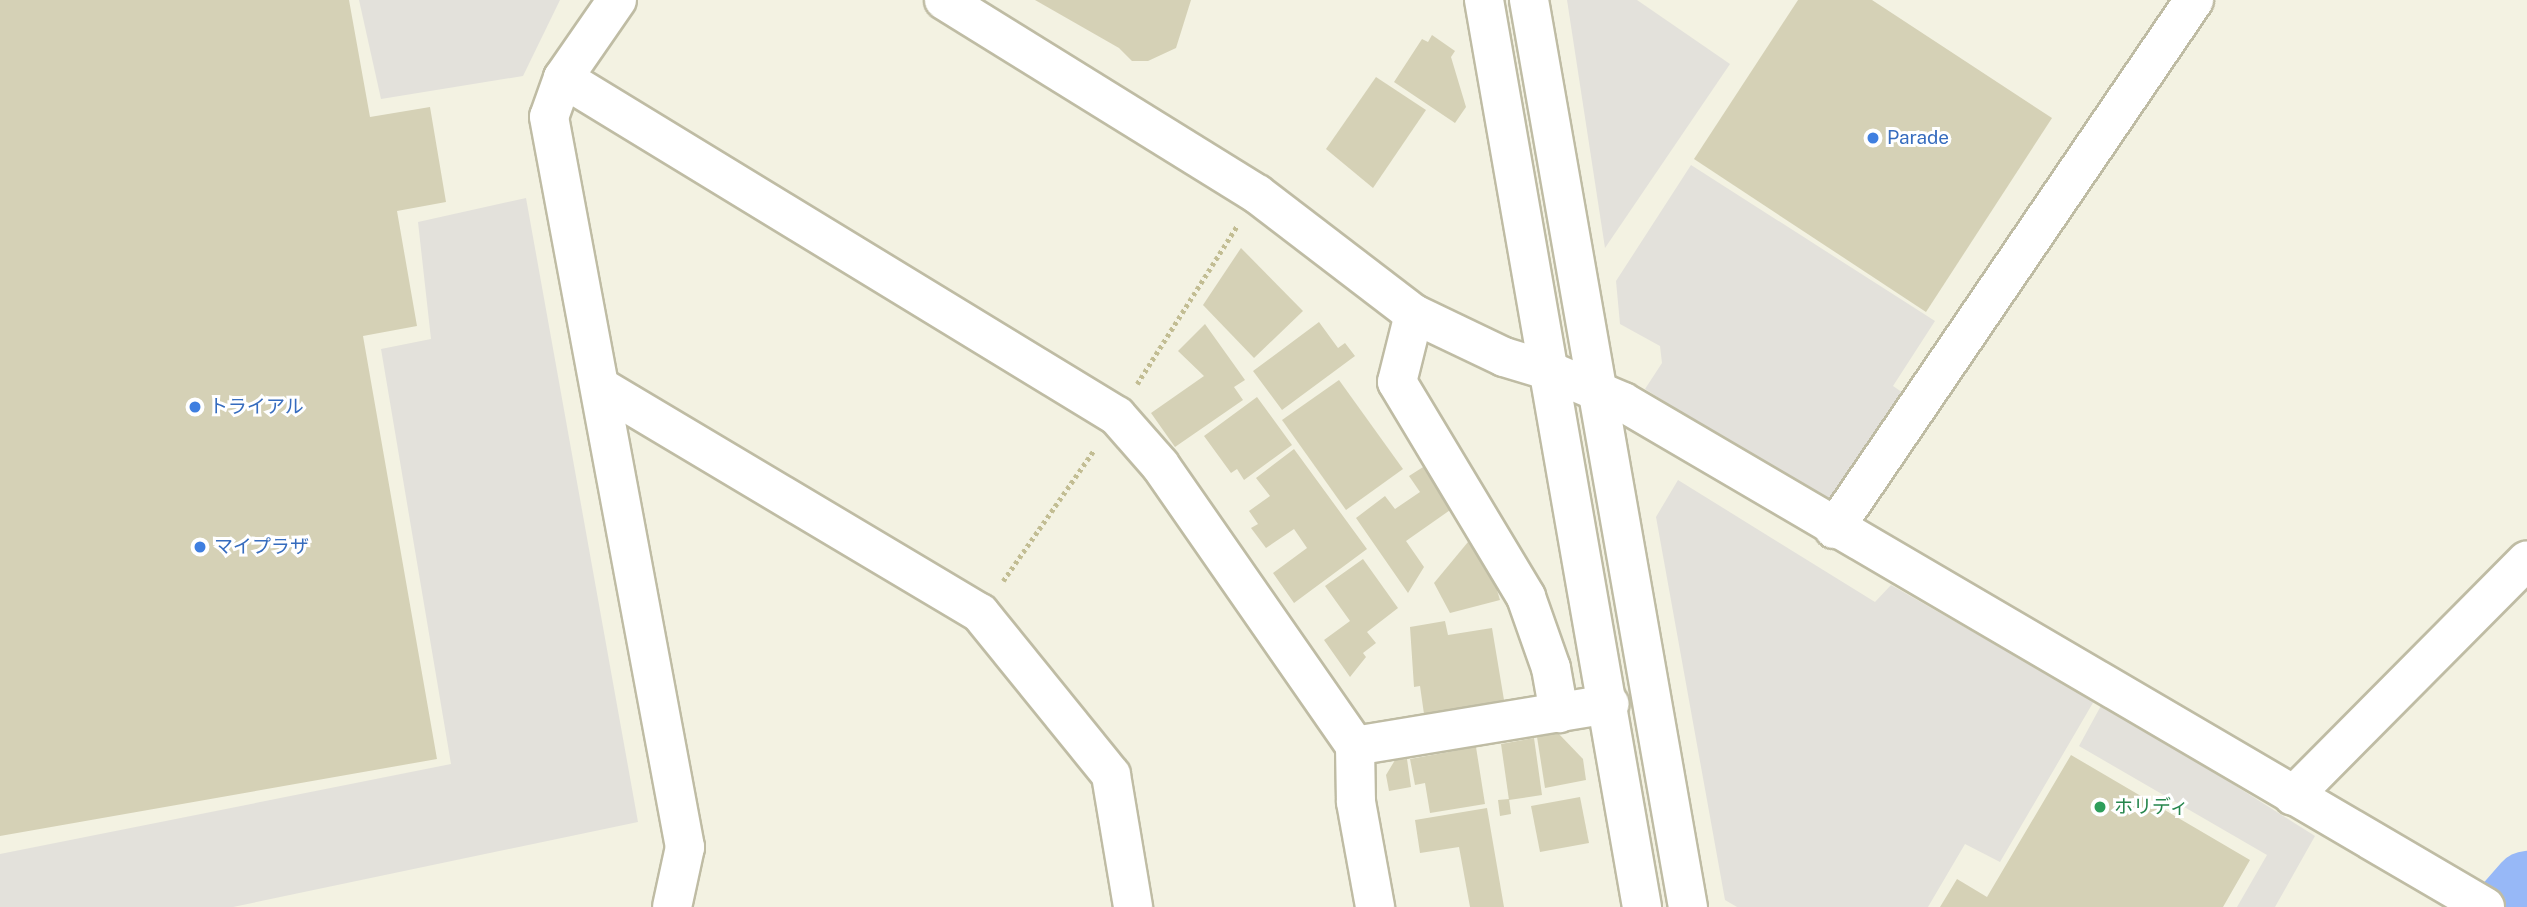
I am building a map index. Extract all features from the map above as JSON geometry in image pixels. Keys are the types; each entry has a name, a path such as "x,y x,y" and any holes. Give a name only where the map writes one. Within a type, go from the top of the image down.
{"street":[{"path":"617,0 563,78 549,117 604,389 685,847 672,907"},
{"path":"944,0 1257,194 1414,314 1504,357 1547,370 1623,402 1834,529 2485,907"},
{"path":"1484,0 1547,370 1610,704 1642,907"},
{"path":"1529,0 1688,907"},
{"path":"1834,529 2194,0"},
{"path":"563,78 1117,416 1160,466 1355,746 1356,802 1375,907"},
{"path":"1414,314 1397,382 1526,597 1551,667 1559,713"},
{"path":"604,389 980,613 1111,775 1133,907"},
{"path":"2293,796 2527,560"},
{"path":"1355,746 1610,704"}],"shaded area":[{"path":"359,0 560,0 523,76 381,99"},
{"path":"1567,0 1637,0 1730,64 1605,248"},
{"path":"1691,165 1935,321 1893,386 1909,397 1836,511 1645,389 1662,363 1660,346 1620,324 1616,281"},
{"path":"526,198 638,822 233,907 0,907 0,854 451,764 381,349 431,339 418,222"},
{"path":"1678,480 1875,602 1891,585 2094,701 2000,862 1965,844 1928,907 1737,907 1725,900 1656,517"},
{"path":"2103,702 2315,836 2275,907 2237,907 2267,855 2079,746"}],"building":[{"name":"マイプラザ","path":"0,0 349,0 370,117 430,107 446,202 397,211 417,326 363,336 437,759 0,836"},
{"path":"1035,0 1191,0 1176,48 1148,61 1132,61 1119,48"},
{"name":"Parade","path":"1798,0 1872,0 2052,118 1926,312 1694,159"},
{"path":"1432,35 1455,51 1451,57 1466,107 1455,123 1394,82 1422,39 1428,42"},
{"path":"1376,77 1426,110 1373,188 1326,149"},
{"path":"1241,248 1303,311 1254,358 1203,305"},
{"path":"1319,322 1338,348 1345,343 1355,356 1282,410 1253,371"},
{"path":"1205,324 1245,380 1234,387 1243,400 1175,447 1151,413 1204,376 1178,351"},
{"path":"1339,380 1403,469 1346,510 1282,420"},
{"path":"1257,397 1292,445 1244,480 1237,469 1231,473 1204,436"},
{"path":"1294,449 1367,549 1294,603 1273,573 1307,548 1294,529 1266,548 1251,528 1258,524 1249,511 1270,496 1256,478"},
{"path":"1431,462 1453,508 1406,541 1424,567 1408,593 1356,518 1385,496 1395,509 1420,492 1409,476"},
{"path":"1468,542 1488,560 1500,600 1450,613 1434,583"},
{"path":"1363,559 1398,608 1367,632 1376,643 1363,653 1366,657 1350,677 1324,640 1350,621 1325,586"},
{"path":"1445,621 1448,635 1492,628 1504,700 1424,714 1420,686 1414,687 1410,627"},
{"path":"1558,733 1583,759 1586,780 1545,788 1537,737"},
{"path":"1534,738 1542,795 1509,800 1501,744"},
{"path":"1476,747 1485,804 1430,813 1425,783 1415,785 1410,759"},
{"name":"ホリディ","path":"2071,755 2250,860 2223,907 1940,907 1957,879 1987,897"},
{"path":"1407,759 1411,787 1389,791 1386,775 1395,760"},
{"path":"1580,797 1589,843 1540,852 1531,806"},
{"path":"1509,799 1511,814 1500,816 1498,800"},
{"path":"1487,808 1504,907 1470,907 1459,847 1420,853 1415,820"}],"waterway":[{"path":"2509,907 2527,886"}],"place":[{"name":"Parade","path":"1873,138"},
{"name":"トライアル","path":"195,407"},
{"name":"マイプラザ","path":"200,547"},
{"name":"ホリディ","path":"2100,807"}]}
